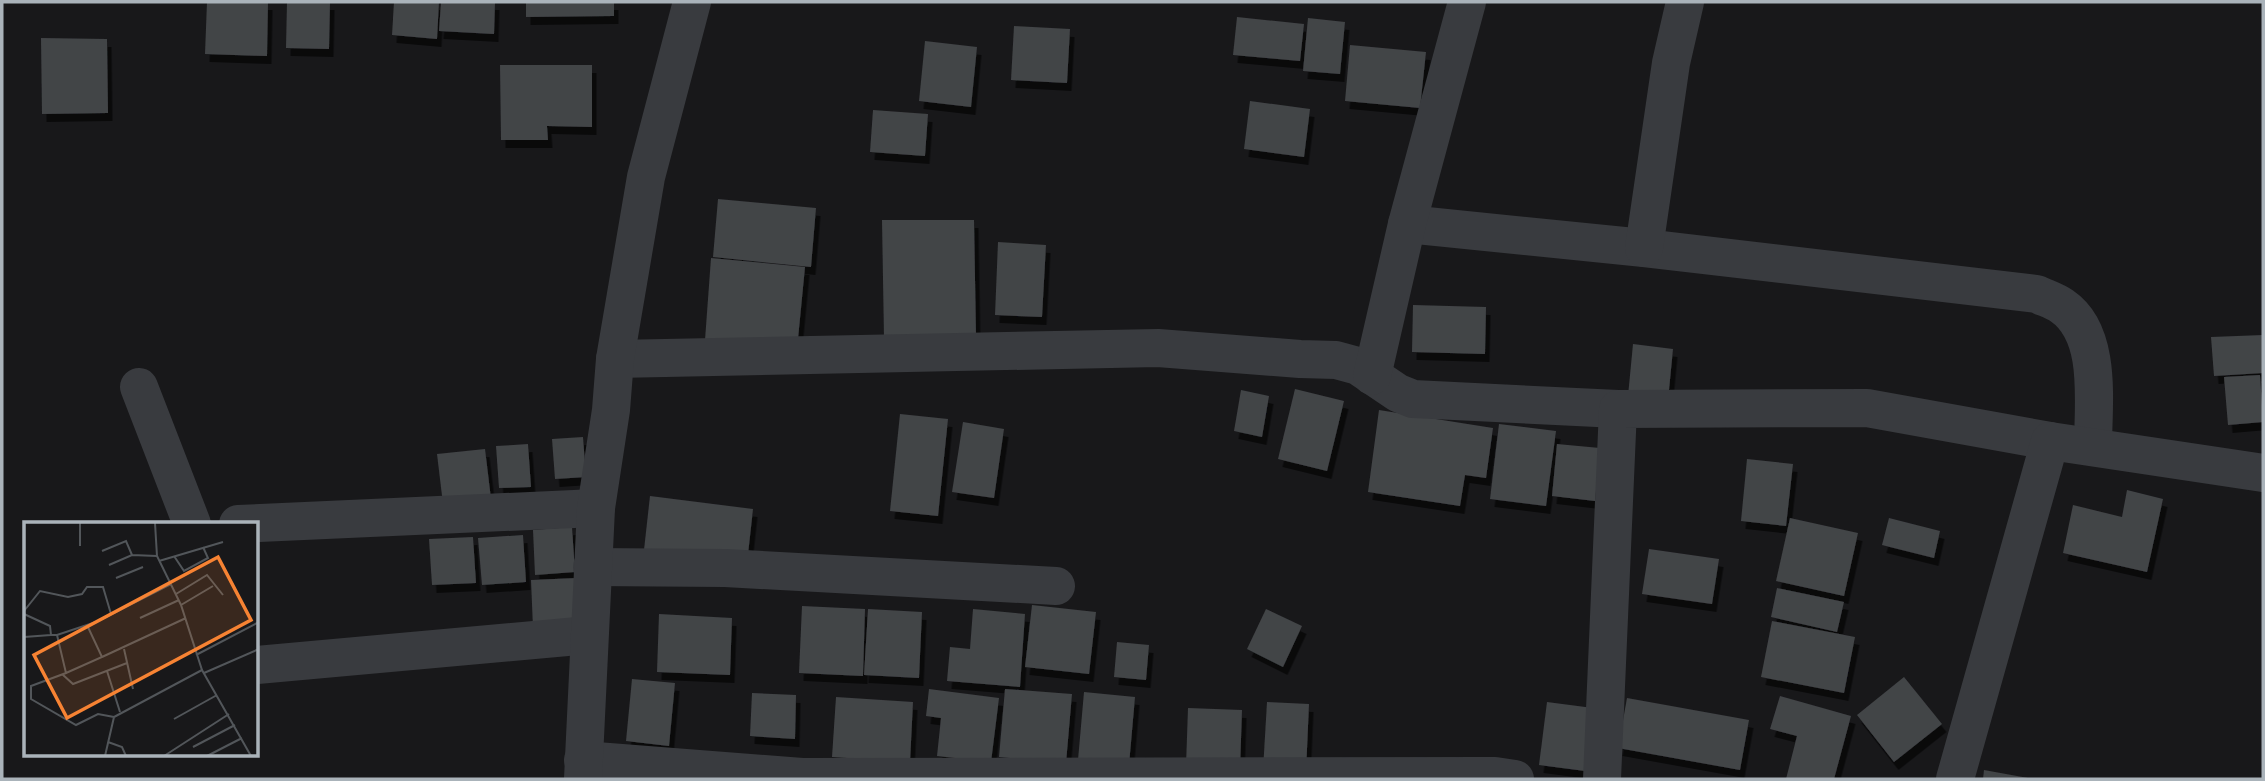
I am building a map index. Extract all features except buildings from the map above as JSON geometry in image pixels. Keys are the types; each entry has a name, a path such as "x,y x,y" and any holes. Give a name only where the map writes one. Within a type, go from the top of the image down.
{"street":[{"path":"692,2 646,177 615,359 611,410 596,508 583,770 802,777 1495,776 1514,779"},
{"path":"1372,376 1407,224 1467,2"},
{"path":"1644,248 1671,63 1685,2"},
{"path":"1407,224 1644,248 2037,294 2063,307 2079,323 2091,353 2094,376 2093,447"},
{"path":"615,359 1158,348 1336,360 1358,366 1398,393 1413,398 1618,409 1890,410 2050,441 2263,473"},
{"path":"139,387 191,522"},
{"path":"1602,779 1618,409"},
{"path":"1955,779 2050,441"},
{"path":"259,523 596,508"},
{"path":"592,567 725,568 1056,586"},
{"path":"259,665 589,635"}]}
